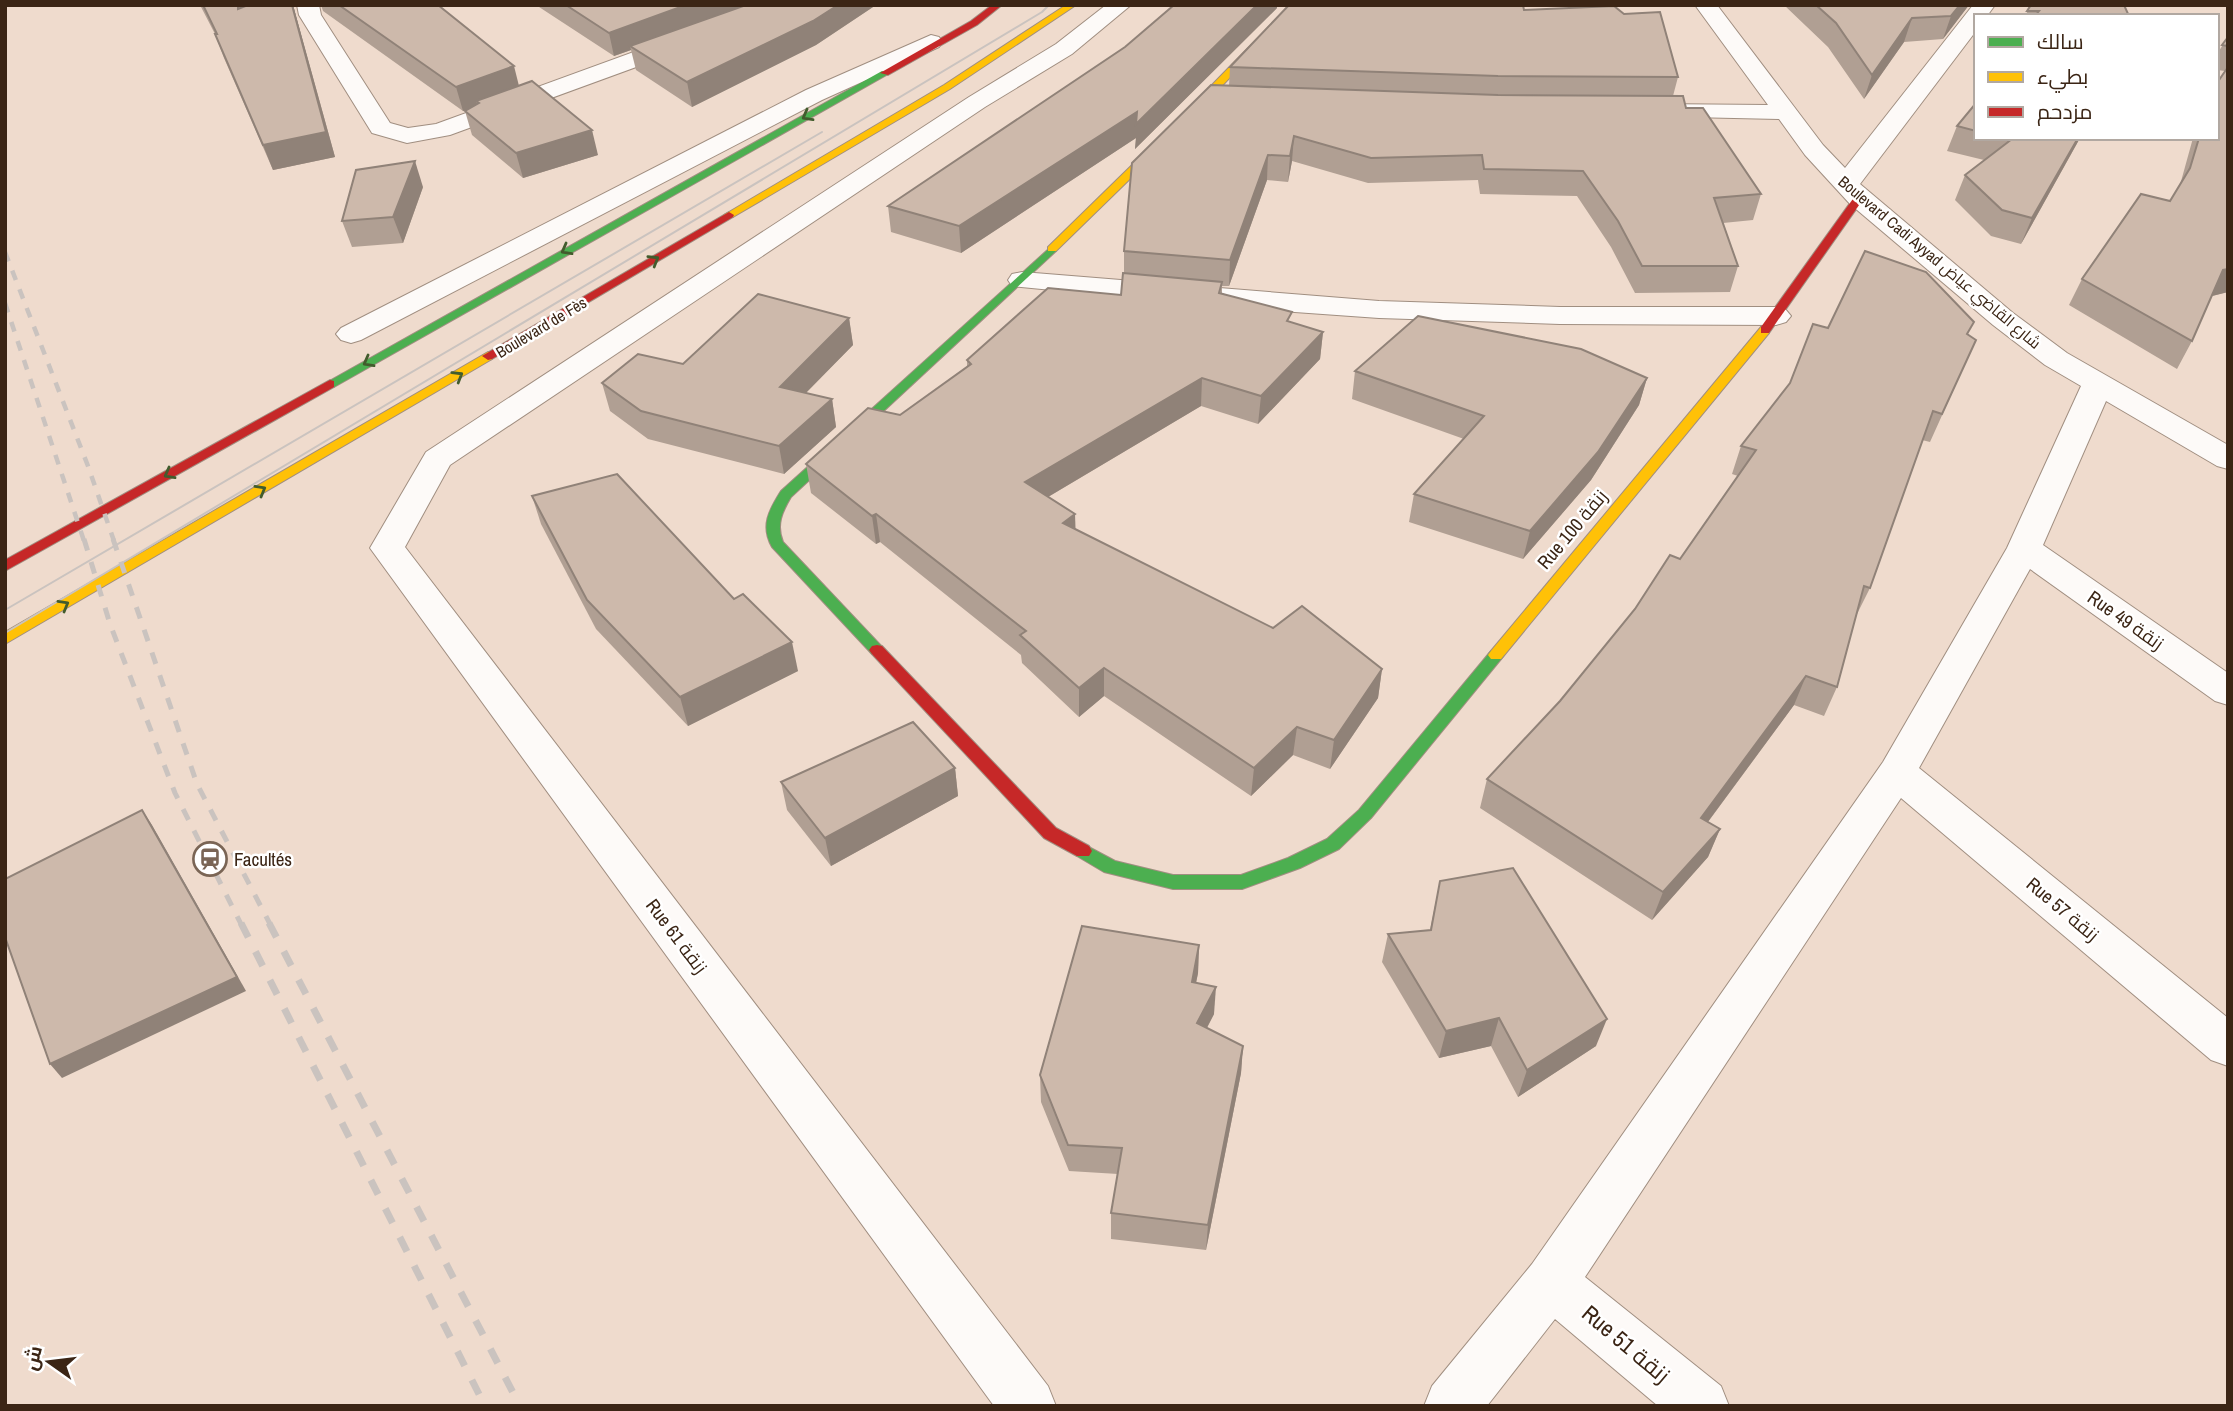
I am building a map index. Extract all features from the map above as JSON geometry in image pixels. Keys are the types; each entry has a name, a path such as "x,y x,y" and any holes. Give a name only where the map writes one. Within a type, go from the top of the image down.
{"street":[{"path":"308,5 310,15 381,128 407,136 441,130 746,19 770,5"},
{"path":"5,566 974,23 998,5"},
{"name":"Boulevard de Fès","path":"5,639 947,87 1072,5"},
{"name":"Rue 61 زنقة","path":"1028,1406 387,548 437,459 977,102 1064,49 1121,5"},
{"path":"1022,279 1207,100 1295,5"},
{"name":"Boulevard Cadi Ayyad شارع القاضي عياض","path":"1706,5 1784,112 1853,191 2003,319 2056,359 2097,385 2219,448"},
{"path":"712,9 746,19"},
{"path":"1853,191 1974,19"},
{"path":"351,334 814,95 974,23"},
{"path":"1207,100 1234,101"},
{"path":"1631,111 1784,112"},
{"name":"Rue 100 زنقة","path":"1022,279 786,494 771,521 770,534 776,544 1050,833 1110,867 1173,882 1242,882 1294,863 1333,844 1365,814 1776,316 1853,191"},
{"path":"1022,279 1299,304 1429,312 1558,316 1776,316"},
{"path":"1452,1406 1551,1282 1897,772 2024,548 2097,385"},
{"name":"Rue 49 زنقة","path":"2024,548 2228,692"},
{"name":"Rue 57 زنقة","path":"1897,772 2228,1046"},
{"name":"Rue 51 زنقة","path":"1551,1282 1701,1406"}],"building":[{"path":"203,5 238,5 238,9 248,5 292,5 326,132 263,145"},
{"path":"339,5 438,5 514,66 456,87"},
{"path":"566,5 686,5 609,33"},
{"path":"746,5 838,5 813,21 687,82 630,46"},
{"path":"1174,5 1257,5 1136,124 1137,112 959,226 888,206 1125,47"},
{"path":"1289,5 1523,5 1524,10 1614,6 1624,14 1660,12 1678,77 1498,76 1230,67"},
{"path":"1816,5 1960,5 1951,16 1912,18 1872,75 1836,23"},
{"path":"2031,5 2124,5 2128,14 2037,14 2039,11 2027,11"},
{"path":"2228,67 2228,269 2223,270 2192,341 2082,279 2141,194 2170,201 2190,168 2198,140 2219,140 2219,80"},
{"path":"532,81 592,130 516,153 465,111 479,103 476,101"},
{"path":"1211,85 1498,95 1683,96 1686,108 1703,108 1761,194 1714,198 1738,266 1642,266 1618,221 1583,171 1484,169 1482,155 1371,158 1294,136 1290,156 1268,155 1230,260 1124,251 1132,163"},
{"path":"1974,105 1974,130 1957,126"},
{"path":"2011,140 2077,140 2032,218 2002,210 1965,175"},
{"path":"415,161 393,217 342,221 356,170"},
{"path":"1865,251 1926,272 1974,322 1967,334 1976,340 1942,414 1933,411 1870,588 1864,586 1837,687 1806,676 1701,818 1720,829 1663,892 1487,779 1560,701 1635,609 1670,555 1680,559 1756,450 1741,446 1790,383 1813,324 1828,328"},
{"path":"1123,273 1222,282 1219,293 1292,312 1287,321 1323,332 1261,396 1202,378 1025,482 1075,514 1063,523 1273,628 1302,606 1382,669 1334,740 1297,727 1254,768 1104,668 1079,688 1020,635 1026,631 876,514 872,516 806,464 868,408 900,415 971,364 967,360 1048,288 1121,295"},
{"path":"758,294 849,318 780,387 832,399 779,446 641,411 602,383 638,354 683,364"},
{"path":"1418,316 1581,349 1647,378 1598,452 1530,531 1414,494 1484,416 1355,371"},
{"path":"617,474 734,599 743,594 792,642 680,697 587,600 532,496"},
{"path":"913,722 955,768 825,838 781,782"},
{"path":"142,810 237,977 50,1064 5,937 5,879"},
{"path":"1513,868 1607,1019 1527,1070 1499,1018 1446,1031 1388,934 1431,930 1440,881"},
{"path":"1082,926 1199,945 1192,982 1216,987 1197,1023 1243,1046 1208,1225 1111,1213 1122,1148 1068,1145 1040,1075"}],"tram line":[{"path":"5,633 1042,12 1049,5"},
{"path":"5,610 822,132"}],"railway":[{"path":"5,252 88,466 114,541"},
{"path":"5,303 84,541"},
{"path":"84,539 110,624 175,793 241,924"},
{"path":"113,539 197,784 270,924"},
{"path":"241,923 485,1406"},
{"path":"269,923 520,1406"}],"traffic: fast":[{"path":"330,384 885,73"},
{"path":"877,650 777,544 773,531 776,512 786,494 1052,249"},
{"path":"1083,851 1110,867 1173,882 1242,882 1294,863 1333,844 1365,814 1496,655"}],"traffic: slow":[{"path":"729,215 947,87 1072,5"},
{"path":"1052,249 1172,132 1295,5"},
{"path":"1496,655 1765,330"},
{"path":"5,639 488,356"}],"traffic: jam":[{"path":"885,73 974,23 998,5"},
{"path":"1765,330 1859,198"},
{"path":"488,356 729,215"},
{"path":"5,566 330,384"},
{"path":"877,650 1050,833 1083,851"}],"place":[{"name":"Facultés","path":"210,859"}]}
